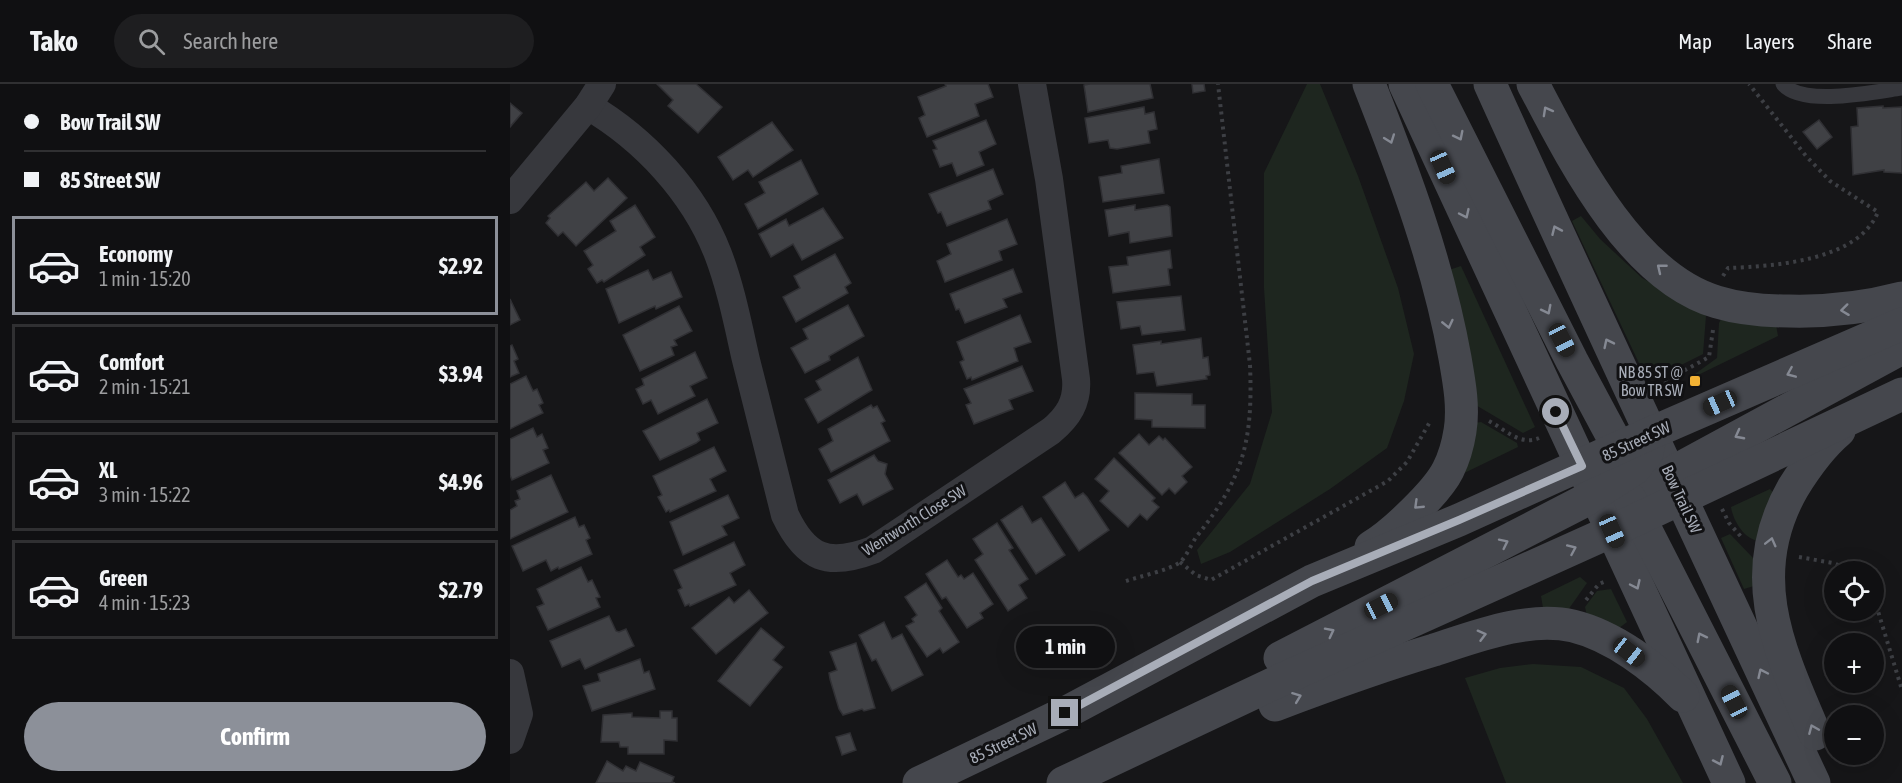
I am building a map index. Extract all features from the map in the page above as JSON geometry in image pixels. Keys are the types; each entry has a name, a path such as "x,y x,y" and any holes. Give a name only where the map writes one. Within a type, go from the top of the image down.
{"main road":[{"path":"1312,581 1383,539 1429,495 1447,472 1460,430 1458,378 1440,288 1413,203 1369,84"},
{"name":"Bow Trail SW","path":"1405,84 1630,488 1814,783"},
{"path":"1432,84 1572,361 1630,488 1775,783"},
{"name":"Bow Trail SW","path":"1490,84 1651,433 1630,488 1695,709 1729,783"},
{"path":"1533,84 1577,164 1616,224 1645,256 1678,282 1707,298 1747,309 1830,312 1858,309 1902,298"},
{"name":"85 Street SW","path":"1063,783 1213,712 1630,488 1651,433 1902,324"},
{"path":"1630,488 1902,348"},
{"name":"85 Street SW","path":"919,783 1065,713 1312,581 1459,520 1630,488 1859,414 1902,394"},
{"path":"1836,783 1790,675 1771,613 1767,575 1775,528 1795,485 1825,444 1859,414"},
{"path":"1141,745 1262,710 1362,672 1462,641 1535,624 1574,626 1629,652 1671,684 1695,709"}],"street":[{"name":"Wentworth Close SW","path":"510,200 595,95 609,118 652,155 673,178 702,222 718,253 785,515 795,536 807,549 824,557 847,559 873,550 1051,431 1069,413 1077,390 1076,379 1049,179 1032,84"},
{"path":"510,673 519,714 510,740"}],"lane":[{"path":"1783,84 1787,89 1821,98 1902,88"}],"path":[{"path":"1126,581 1180,562 1234,483 1248,438 1251,407 1240,264 1218,84"},
{"path":"1720,284 1728,268 1769,266 1830,252 1858,239 1874,222 1878,212 1830,181 1806,156 1749,84"},
{"path":"1663,383 1709,357 1714,324"},
{"path":"1180,562 1196,575 1211,580 1388,481 1407,462 1434,416"},
{"path":"1491,422 1521,440 1531,441"},
{"path":"1803,557 1824,561"},
{"path":"1881,621 1902,690"}],"shaded area":[{"path":"1307,84 1320,84 1358,176 1398,288 1414,354 1404,401 1387,448 1330,489 1230,552 1201,564 1197,550 1250,484 1272,412 1264,288 1264,173"},
{"path":"1581,216 1600,239 1642,278 1703,311 1706,316 1703,354 1671,370 1670,367 1646,378 1572,221"},
{"path":"1461,266 1535,427 1523,433 1474,404 1449,270"},
{"path":"1722,317 1776,325 1778,336 1696,376 1695,374 1717,358 1719,323"},
{"path":"1481,422 1517,443 1518,447 1456,477 1474,423"},
{"path":"1770,489 1777,497 1758,541 1743,532 1731,507"},
{"path":"1730,534 1754,559 1754,586 1744,589 1721,538"},
{"path":"1580,577 1587,583 1568,610 1543,608 1541,596"},
{"path":"1611,589 1627,622 1619,628 1587,616 1585,607 1597,591"},
{"path":"1533,664 1581,667 1624,688 1647,719 1683,783 1506,783 1465,678 1500,668"}],"building":[{"path":"657,84 696,84 722,107 698,133 668,106 673,100"},
{"path":"945,84 988,84 993,97 975,104 979,116 927,137 919,118 925,115 918,97 946,86"},
{"path":"1150,84 1153,98 1088,112 1084,85"},
{"path":"1192,84 1204,84 1205,91 1193,93"},
{"path":"510,103 522,113 510,127"},
{"path":"1883,106 1883,108 1902,107 1902,173 1884,172 1884,170 1853,175 1851,127 1858,126 1857,108"},
{"path":"1144,107 1145,114 1154,112 1157,129 1148,131 1150,143 1117,149 1110,148 1108,140 1089,143 1085,118"},
{"path":"986,120 996,144 979,152 984,165 957,176 952,163 940,167 933,150 937,149 933,141"},
{"path":"1819,120 1832,137 1817,149 1803,132"},
{"path":"772,122 793,150 753,177 748,170 733,180 718,157"},
{"path":"1159,159 1164,193 1103,202 1099,177 1122,173 1121,166"},
{"path":"801,160 818,194 758,229 745,204 765,193 759,182"},
{"path":"993,169 1003,194 988,201 991,209 947,226 929,194"},
{"path":"608,178 627,198 576,246 563,232 558,236 546,223 550,218 548,216 586,182 594,191"},
{"path":"635,205 655,237 640,247 645,255 604,282 602,280 597,283 588,269 593,265 584,251 616,231 610,221"},
{"path":"1135,205 1135,210 1167,205 1170,207 1172,236 1130,243 1129,232 1109,236 1105,210"},
{"path":"823,208 843,238 802,260 793,244 771,257 759,234 786,219 789,226"},
{"path":"1007,219 1017,244 999,251 1002,260 945,282 937,261 951,254 947,244"},
{"path":"1170,250 1172,268 1168,269 1170,285 1113,293 1109,267 1128,265 1127,257"},
{"path":"835,254 851,283 845,287 848,293 796,322 783,297 800,288 794,276"},
{"path":"1013,269 1022,292 1003,299 1007,307 965,323 959,309 956,310 950,294"},
{"path":"648,270 653,280 671,272 682,297 656,309 655,306 619,323 606,289"},
{"path":"1181,296 1185,330 1142,335 1140,326 1121,329 1117,302"},
{"path":"510,299 520,320 510,325"},
{"path":"848,305 864,336 829,356 830,360 805,373 791,348 808,339 803,329"},
{"path":"679,306 692,331 674,340 677,345 671,347 674,355 640,371 623,335"},
{"path":"1020,315 1031,342 1014,348 1018,361 972,380 971,377 967,379 960,362 964,360 957,342"},
{"path":"1201,338 1203,358 1208,357 1210,375 1206,376 1207,379 1157,386 1154,372 1137,374 1133,345 1161,341 1161,344"},
{"path":"512,345 518,359 514,361 519,373 510,377 510,346"},
{"path":"695,352 707,378 690,386 695,396 658,414 651,400 643,404 636,389 644,385 642,379"},
{"path":"858,357 872,390 818,423 805,399 821,390 816,381"},
{"path":"1022,366 1033,391 1009,400 1013,409 974,424 966,405 971,403 964,389"},
{"path":"526,376 533,391 537,389 543,403 539,405 543,413 510,429 510,384"},
{"path":"1135,393 1192,394 1192,405 1205,405 1205,428 1152,427 1152,420 1135,419"},
{"path":"707,399 718,423 697,433 700,440 696,443 660,460 643,431"},
{"path":"871,405 873,408 877,406 885,421 881,423 890,441 831,472 819,449 833,441 828,429"},
{"path":"533,428 537,437 542,434 548,448 543,450 549,463 512,480 510,439"},
{"path":"1139,434 1149,445 1159,436 1163,440 1165,438 1192,467 1182,476 1187,482 1175,494 1169,488 1162,495 1119,453"},
{"path":"714,447 726,471 710,479 716,491 666,512 658,497 662,495 653,476"},
{"path":"874,455 878,461 887,464 885,474 893,489 863,505 857,494 840,503 828,480"},
{"path":"1114,458 1155,498 1152,501 1159,507 1147,520 1140,514 1128,527 1100,501 1109,491 1095,479"},
{"path":"551,475 568,512 510,539 510,510 517,506 515,501 520,499 517,491"},
{"path":"1065,482 1075,498 1083,493 1087,497 1109,530 1079,551 1043,497"},
{"path":"728,495 739,518 722,526 727,535 683,555 670,522"},
{"path":"1022,506 1032,523 1041,518 1065,555 1036,574 1001,520"},
{"path":"575,517 579,527 584,525 590,538 586,540 592,554 551,571 546,560 523,571 512,546"},
{"path":"997,523 1013,548 1009,550 1028,579 1019,585 1027,598 1008,611 975,560 983,554 973,539"},
{"path":"734,542 745,565 730,573 736,585 690,606 689,604 685,606 678,590 682,588 674,570"},
{"path":"947,560 958,577 961,575 964,579 973,573 993,604 980,613 983,618 967,628 946,597 942,599 926,574"},
{"path":"581,567 588,582 592,580 600,597 596,598 600,607 548,630 537,607 544,604 537,589"},
{"path":"926,583 942,608 939,611 959,642 943,653 940,648 927,657 906,626 914,622 912,619 917,615 905,597"},
{"path":"749,590 768,613 716,654 692,628 729,597 734,603"},
{"path":"609,616 616,631 626,629 634,646 585,669 580,659 562,667 550,641"},
{"path":"884,622 892,639 902,634 923,675 892,691 876,659 872,661 859,635"},
{"path":"761,628 784,647 773,660 782,667 750,706 718,681"},
{"path":"856,643 875,708 864,711 862,709 843,715 830,679 829,673 837,670 830,652"},
{"path":"640,659 644,673 649,671 655,689 592,711 583,686 600,681 598,674"},
{"path":"660,711 672,711 672,718 677,718 677,741 664,740 664,754 628,754 628,747 620,747 619,742 601,742 603,715 632,713 632,717 660,718"},
{"path":"850,733 856,750 842,755 836,737"},
{"path":"607,761 623,771 626,766 636,771 640,762 674,777 672,782 675,783 596,783"}],"place":[{"name":"NB 85 ST @ Bow TR SW","path":"1695,381"}],"route":[{"path":"1065,713 1312,581 1582,466 1556,412"}]}
